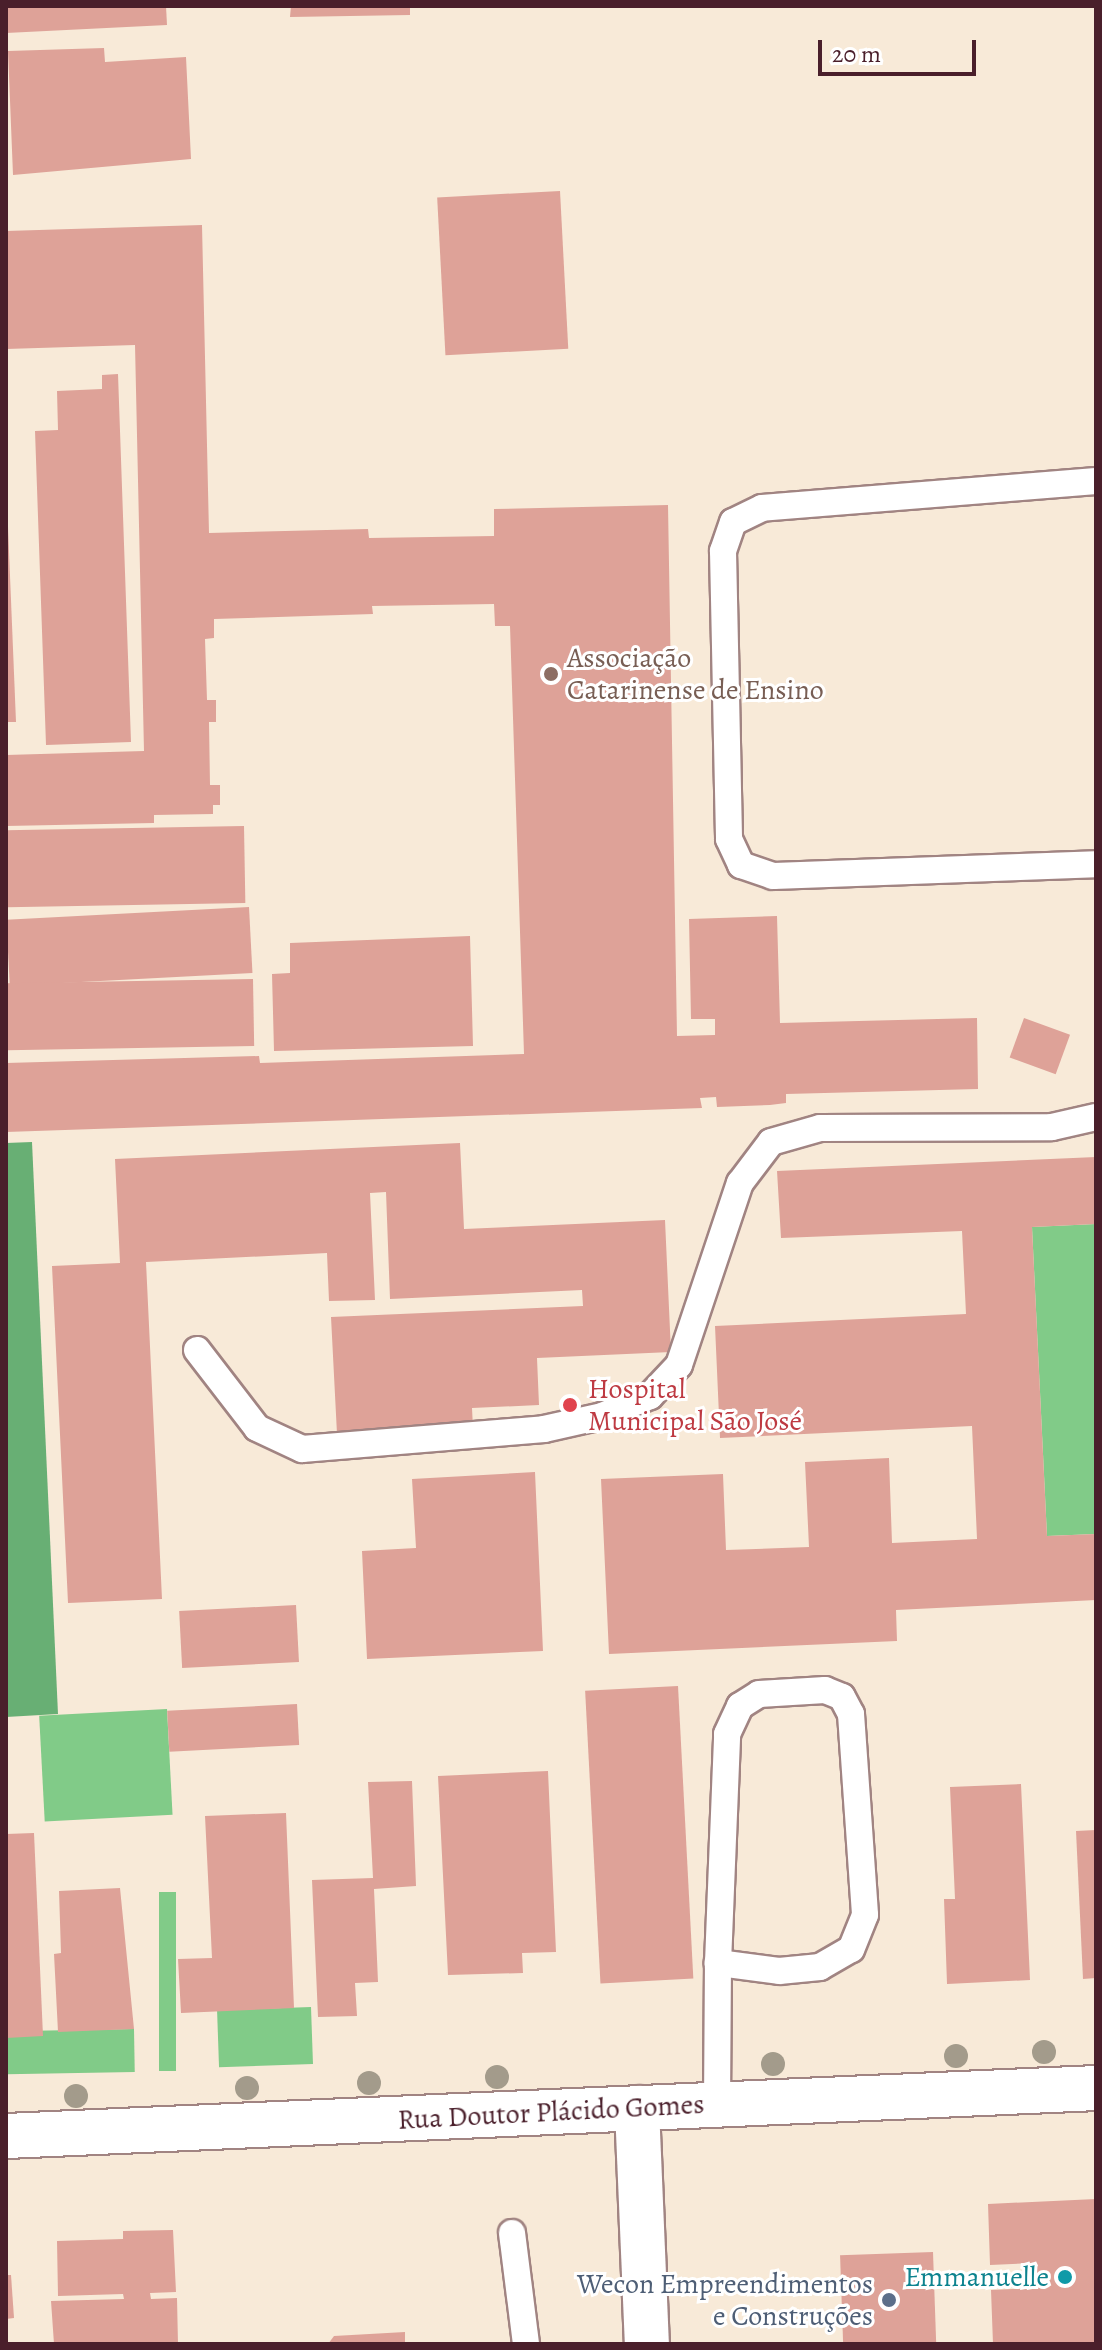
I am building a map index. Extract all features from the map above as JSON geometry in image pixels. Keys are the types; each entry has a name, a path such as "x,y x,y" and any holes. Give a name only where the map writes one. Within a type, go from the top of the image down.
{"street":[{"name":"Rua Doutor Plácido Gomes","path":"6,2136 1096,2088"},
{"path":"637,2108 647,2344"}],"lane":[{"path":"1096,481 762,508 733,522 723,551 729,839 741,865 773,876 1096,864"},
{"path":"197,1350 257,1428 302,1449 530,1430 602,1416 650,1396 679,1365 740,1183 771,1142 820,1128 1052,1127 1096,1117"},
{"path":"717,2105 718,1963 727,1734 740,1706 759,1694 825,1690 842,1697 851,1714 865,1915 851,1949 820,1967 779,1971 718,1963"},
{"path":"512,2233 526,2344"}],"green space":[{"path":"32,1142 58,1714 6,1717 6,1143"},
{"path":"1096,1224 1096,1534 1047,1536 1032,1227"},
{"path":"167,1709 173,1815 45,1822 39,1716"},
{"path":"159,1892 176,1892 176,2071 159,2071"},
{"path":"311,2007 313,2064 219,2067 217,2010"},
{"path":"134,2029 135,2072 7,2074 6,2031"}],"building":[{"path":"6,6 166,6 167,25 6,33"},
{"path":"291,6 410,6 410,15 290,17"},
{"path":"104,48 105,62 186,57 191,159 13,175 8,51"},
{"path":"560,191 568,349 445,355 437,197"},
{"path":"202,225 209,533 368,529 369,538 494,536 494,509 668,505 677,1036 715,1035 715,1019 691,1019 689,919 777,916 780,1023 977,1018 978,1089 786,1094 786,1103 770,1105 717,1107 716,1097 700,1098 702,1108 6,1132 6,1063 259,1056 260,1063 524,1054 510,626 495,626 494,604 372,606 373,614 214,619 214,638 205,639 207,700 216,700 216,722 209,722 210,785 220,785 220,805 213,805 213,814 154,815 154,823 6,826 6,755 144,751 135,345 6,349 6,231"},
{"path":"118,374 131,742 46,745 35,431 58,430 57,391 102,389 102,375"},
{"path":"6,478 16,722 6,722"},
{"path":"244,826 245,903 7,907 6,830"},
{"path":"249,907 252,973 10,986 6,920"},
{"path":"470,936 473,1046 274,1051 272,974 290,973 290,943"},
{"path":"253,979 254,1046 7,1050 6,983"},
{"path":"1024,1018 1070,1035 1056,1074 1010,1057"},
{"path":"460,1143 464,1229 665,1220 671,1352 537,1358 539,1405 472,1408 473,1428 337,1434 331,1317 583,1306 582,1290 390,1299 386,1192 370,1193 375,1300 329,1301 327,1253 146,1262 162,1599 68,1603 52,1266 120,1263 115,1159"},
{"path":"1096,1157 1096,1224 1032,1227 1047,1536 1096,1534 1096,1600 896,1610 897,1641 609,1654 601,1479 723,1474 726,1550 809,1547 805,1462 889,1458 892,1543 977,1539 972,1426 720,1438 715,1326 966,1314 962,1231 781,1238 777,1171"},
{"path":"535,1472 543,1651 367,1659 362,1551 416,1548 412,1479"},
{"path":"296,1605 299,1662 182,1668 179,1611"},
{"path":"678,1686 693,1979 600,1983 585,1691"},
{"path":"297,1704 299,1745 169,1752 167,1711"},
{"path":"548,1771 556,1952 522,1953 523,1973 448,1975 438,1776"},
{"path":"412,1781 416,1886 374,1889 378,1982 355,1983 357,2016 318,2017 312,1880 373,1878 368,1782"},
{"path":"1021,1784 1030,1980 947,1984 944,1899 955,1899 950,1787"},
{"path":"286,1813 294,2008 181,2013 178,1959 212,1958 205,1816"},
{"path":"1096,1830 1096,1978 1083,1979 1076,1831"},
{"path":"34,1833 43,2036 6,2038 6,1834"},
{"path":"120,1888 134,2029 58,2032 54,1954 61,1953 59,1891"},
{"name":"Emmanuelle","path":"1096,2199 1096,2344 993,2344 991,2290 1035,2288 1034,2263 990,2265 988,2204"},
{"path":"173,2230 176,2292 150,2293 151,2299 177,2298 178,2344 54,2344 51,2301 124,2299 123,2294 58,2296 57,2241 123,2239 123,2231"},
{"name":"Wecon Empreendimentos e Construções","path":"933,2252 936,2344 843,2344 840,2255"},
{"path":"6,2275 11,2275 14,2318 6,2319"},
{"path":"405,2332 405,2344 328,2344 334,2336"}],"place":[{"name":"Associação Catarinense de Ensino","path":"551,674"},
{"name":"Hospital Municipal São José","path":"570,1405"},
{"name":"Emmanuelle","path":"1065,2277"},
{"name":"Wecon Empreendimentos e Construções","path":"889,2300"}]}
